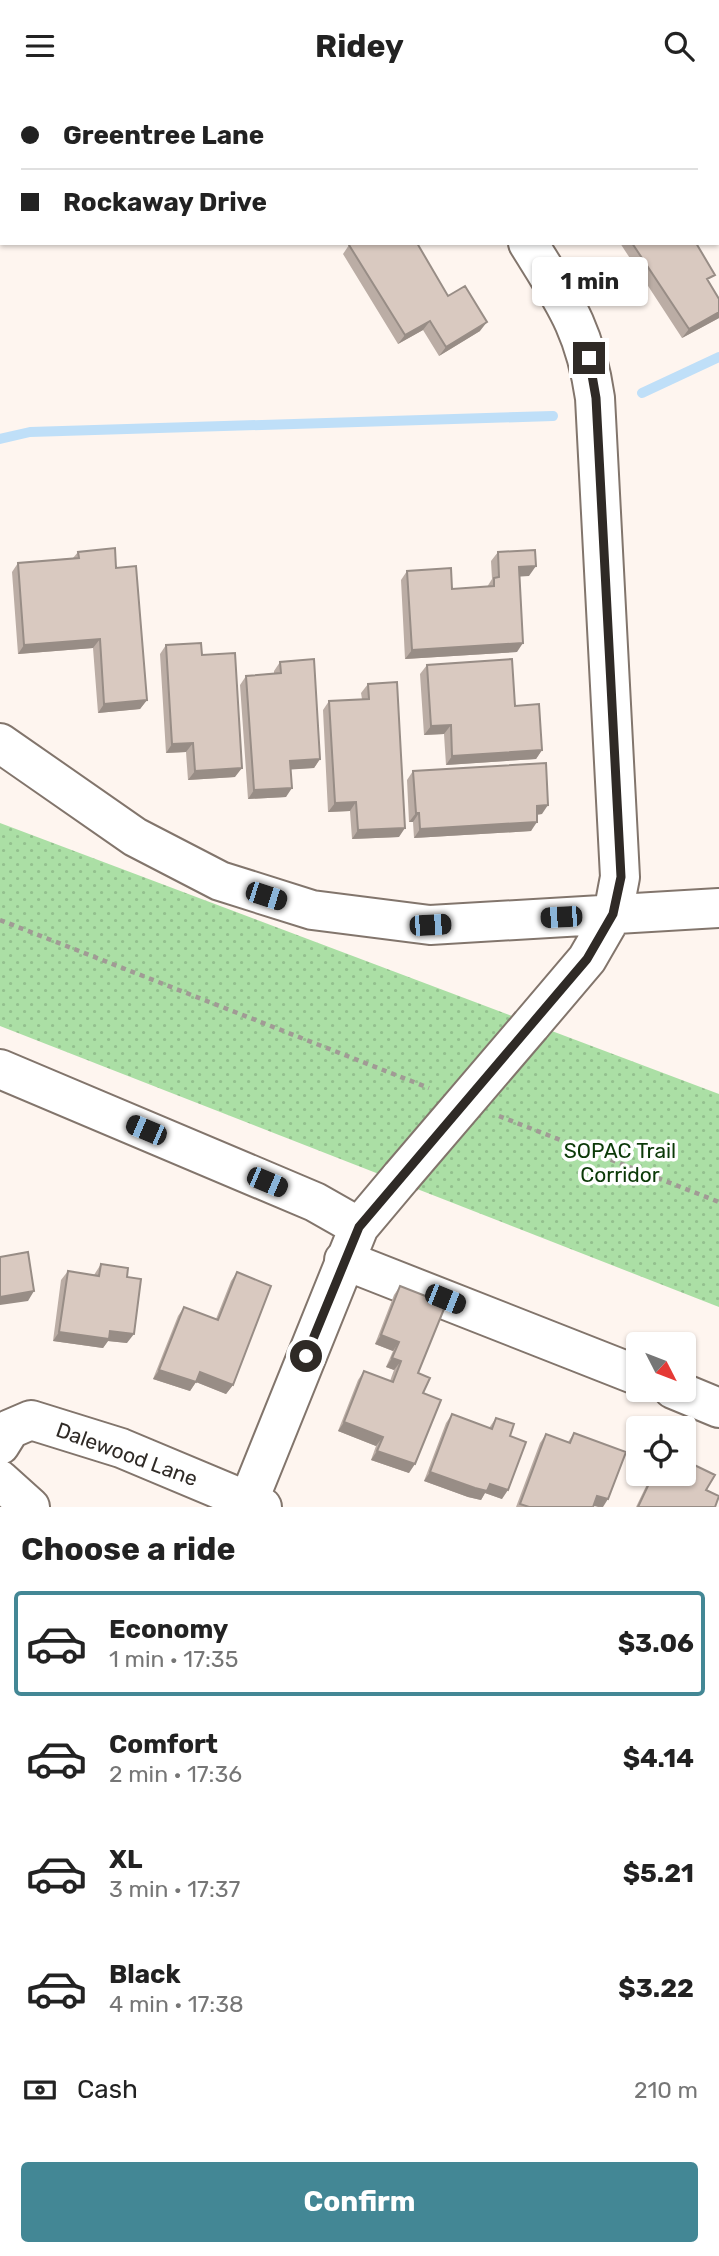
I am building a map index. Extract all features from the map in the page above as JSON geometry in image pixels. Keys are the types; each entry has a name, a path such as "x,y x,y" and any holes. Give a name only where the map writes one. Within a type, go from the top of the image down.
{"street":[{"path":"252,1505 351,1243 401,1177 587,959 613,914 621,877 596,398 589,358 575,318 529,245"},
{"path":"0,743 135,837 220,881 312,911 430,925 719,908"},
{"path":"0,1069 316,1202 351,1243 626,1370"},
{"path":"696,1398 719,1408"},
{"name":"Dalewood Lane","path":"0,1445 10,1429 32,1420 121,1448 252,1505"},
{"path":"0,1480 30,1507"}],"path":[{"path":"0,920 436,1091"},
{"path":"488,1111 719,1202"}],"green space":[{"name":"SOPAC Trail Corridor","path":"0,823 719,1094 719,1307 0,1026"}],"building":[{"path":"349,245 418,245 448,296 465,286 487,322 446,347 430,321 405,335"},
{"path":"633,245 697,245 715,275 707,279 719,299 719,312 689,329"},
{"path":"115,548 116,568 136,566 147,700 104,704 100,639 24,645 18,563 79,558 78,552"},
{"path":"535,550 536,566 519,567 523,643 412,650 407,571 451,568 452,589 494,586 494,578 499,577 498,552"},
{"path":"201,643 202,655 235,653 242,768 195,771 193,743 172,744 166,645"},
{"path":"314,659 320,759 290,761 292,788 254,790 246,676 281,673 280,662"},
{"path":"512,659 515,706 539,704 542,750 452,756 451,725 431,726 427,665"},
{"path":"397,682 405,828 358,830 356,802 335,803 329,701 369,699 368,684"},
{"path":"546,763 548,805 537,806 537,822 420,829 413,771"},
{"path":"28,1252 34,1291 0,1297 0,1257"},
{"path":"101,1264 128,1268 127,1277 141,1279 134,1334 110,1331 109,1339 59,1332 68,1271 99,1276"},
{"path":"237,1272 271,1286 233,1385 200,1372 196,1382 159,1370 184,1307 218,1320"},
{"path":"400,1286 446,1304 418,1373 430,1378 423,1393 441,1400 415,1464 377,1451 383,1437 344,1422 364,1371 393,1382 401,1361 392,1358 399,1342 381,1335"},
{"path":"452,1414 492,1429 496,1418 514,1424 510,1436 526,1442 508,1490 490,1484 487,1491 430,1472"},
{"path":"574,1433 626,1452 608,1499 597,1496 593,1507 529,1507 520,1504 546,1434 570,1443"},
{"path":"696,1466 715,1475 706,1490 719,1496 715,1507 638,1507 648,1486 696,1486"}],"waterway":[{"path":"642,393 719,357"},
{"path":"0,439 30,432 553,416"}],"route":[{"path":"306,1356 359,1227 587,959 613,914 621,877 596,398 589,358"}]}
